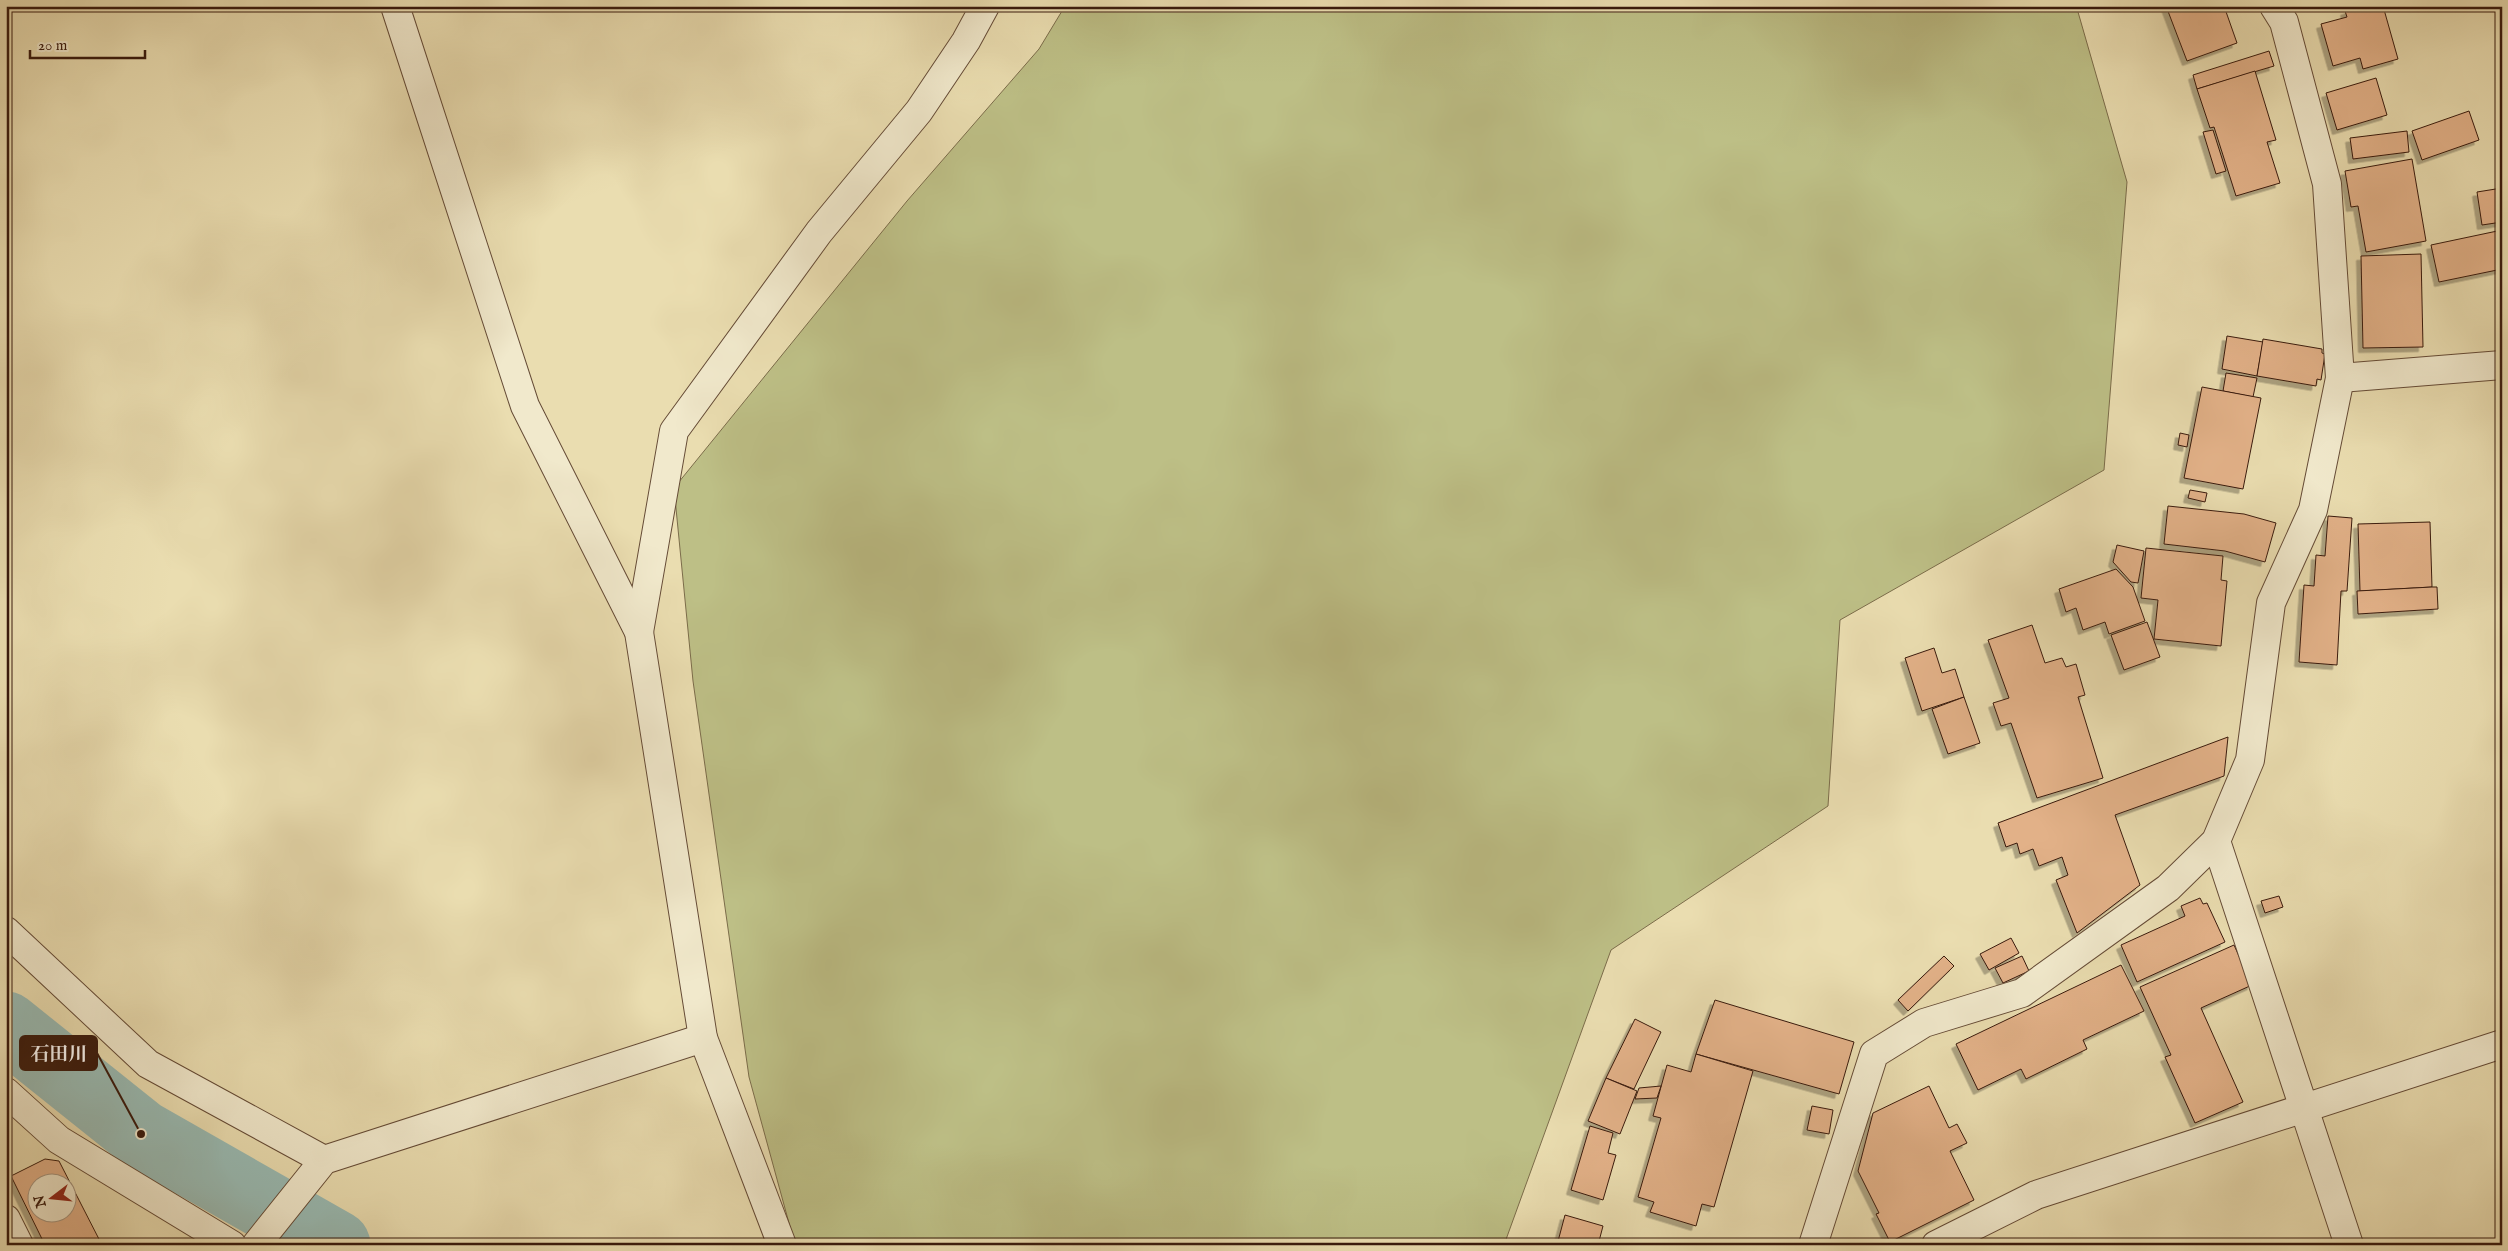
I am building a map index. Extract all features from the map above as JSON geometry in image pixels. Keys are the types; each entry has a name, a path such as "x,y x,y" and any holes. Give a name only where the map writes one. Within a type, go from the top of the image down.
{"street":[{"path":"395,6 525,406 639,632 703,1038 782,1245"},
{"path":"639,632 674,430 819,232 919,111 966,41 985,6"},
{"path":"1813,1245 1874,1054 1924,1023 2022,992 2168,888 2216,841 2250,760 2271,603 2313,510 2340,378 2327,184 2284,22 2274,6"},
{"path":"2340,378 2502,365"},
{"path":"2216,841 2349,1245"},
{"path":"6,931 148,1064 324,1160"},
{"path":"256,1245 324,1160 703,1038"},
{"path":"1936,1245 2036,1195 2502,1044"},
{"path":"6,1092 59,1140 232,1245"},
{"path":"6,1219 19,1245"}],"green space":[{"path":"1065,6 2075,6 2078,12 2127,182 2104,470 1840,620 1828,806 1611,950 1504,1245 795,1245 749,1077 693,681 674,488 907,201 1039,49"}],"building":[{"path":"2166,6 2224,6 2237,43 2187,61"},
{"path":"2360,6 2383,6 2398,59 2363,69 2360,58 2333,66 2321,24 2347,17 2345,11"},
{"path":"2269,51 2274,66 2197,89 2193,75"},
{"path":"2255,71 2276,140 2267,142 2280,183 2236,196 2214,127 2210,128 2197,89"},
{"path":"2376,78 2387,115 2337,130 2326,93"},
{"path":"2469,111 2479,140 2422,160 2412,131"},
{"path":"2213,130 2226,171 2216,174 2203,132"},
{"path":"2407,131 2409,152 2353,159 2350,138"},
{"path":"2412,159 2426,241 2366,252 2358,206 2351,207 2345,171"},
{"path":"2502,188 2502,222 2482,225 2477,192"},
{"path":"2502,230 2502,269 2439,282 2431,245"},
{"path":"2421,254 2423,347 2363,348 2361,256"},
{"path":"2227,336 2263,342 2257,376 2222,369"},
{"path":"2263,339 2322,349 2322,353 2325,354 2321,380 2317,379 2316,386 2257,376"},
{"path":"2226,373 2257,378 2253,397 2223,391"},
{"path":"2202,387 2261,398 2243,489 2184,478"},
{"path":"2180,433 2189,435 2187,447 2178,445"},
{"path":"2190,490 2207,493 2205,502 2188,498"},
{"path":"2168,506 2244,514 2276,523 2265,562 2225,551 2164,544"},
{"path":"2328,516 2352,518 2347,591 2341,591 2337,665 2299,662 2304,585 2314,586 2316,555 2325,556"},
{"path":"2430,522 2432,587 2360,591 2358,524"},
{"path":"2117,545 2144,551 2138,583 2131,582 2113,562"},
{"path":"2146,548 2223,556 2221,580 2227,581 2221,646 2154,639 2158,600 2141,598"},
{"path":"2116,569 2133,587 2145,621 2109,634 2105,622 2083,630 2076,608 2066,612 2059,589"},
{"path":"2437,587 2438,609 2358,614 2357,591"},
{"path":"2147,622 2160,657 2124,670 2111,635"},
{"path":"2032,625 2045,663 2062,658 2066,667 2076,664 2085,695 2078,697 2103,778 2037,798 2011,723 2001,726 1993,703 2009,698 1988,640"},
{"path":"1934,648 1942,673 1955,669 1964,697 1922,711 1905,658"},
{"path":"1964,697 1980,743 1948,754 1932,709"},
{"path":"2228,737 2224,776 2115,815 2140,885 2077,933 2056,880 2068,875 2062,857 2039,866 2033,849 2020,854 2017,843 2006,847 1998,823"},
{"path":"2279,896 2283,907 2265,913 2261,901"},
{"path":"2200,898 2203,904 2207,903 2225,942 2137,982 2121,945 2185,916 2181,906"},
{"path":"2011,938 2019,953 1989,970 1980,954"},
{"path":"2234,945 2252,985 2201,1008 2243,1102 2195,1123 2165,1057 2171,1055 2140,987"},
{"path":"1944,956 1954,966 1908,1011 1898,1000"},
{"path":"2022,956 2029,971 2003,983 1995,968"},
{"path":"2121,965 2144,1011 2083,1040 2087,1049 2026,1079 2021,1069 1978,1090 1956,1044"},
{"path":"1715,1000 1854,1042 1839,1094 1696,1054"},
{"path":"1635,1019 1661,1032 1634,1089 1606,1078"},
{"path":"1696,1054 1753,1071 1714,1207 1702,1204 1696,1226 1650,1212 1654,1202 1638,1197 1661,1118 1653,1116 1667,1065 1691,1072"},
{"path":"1606,1078 1637,1091 1620,1134 1588,1121"},
{"path":"1661,1086 1657,1098 1635,1099 1639,1088"},
{"path":"1929,1086 1949,1128 1957,1124 1967,1143 1950,1151 1974,1200 1890,1242 1876,1214 1879,1213 1858,1171 1873,1113"},
{"path":"1812,1106 1833,1110 1829,1134 1807,1130"},
{"path":"1590,1126 1613,1133 1608,1153 1616,1155 1603,1200 1571,1190"},
{"path":"45,1159 59,1161 66,1174 28,1174 28,1210 11,1176"},
{"path":"78,1198 102,1245 45,1245 35,1224 78,1224"},
{"path":"1565,1215 1603,1226 1598,1245 1557,1245"}],"waterway":[{"path":"6,1026 141,1134 336,1245"}],"place":[{"name":"石田川","path":"141,1134"}]}
